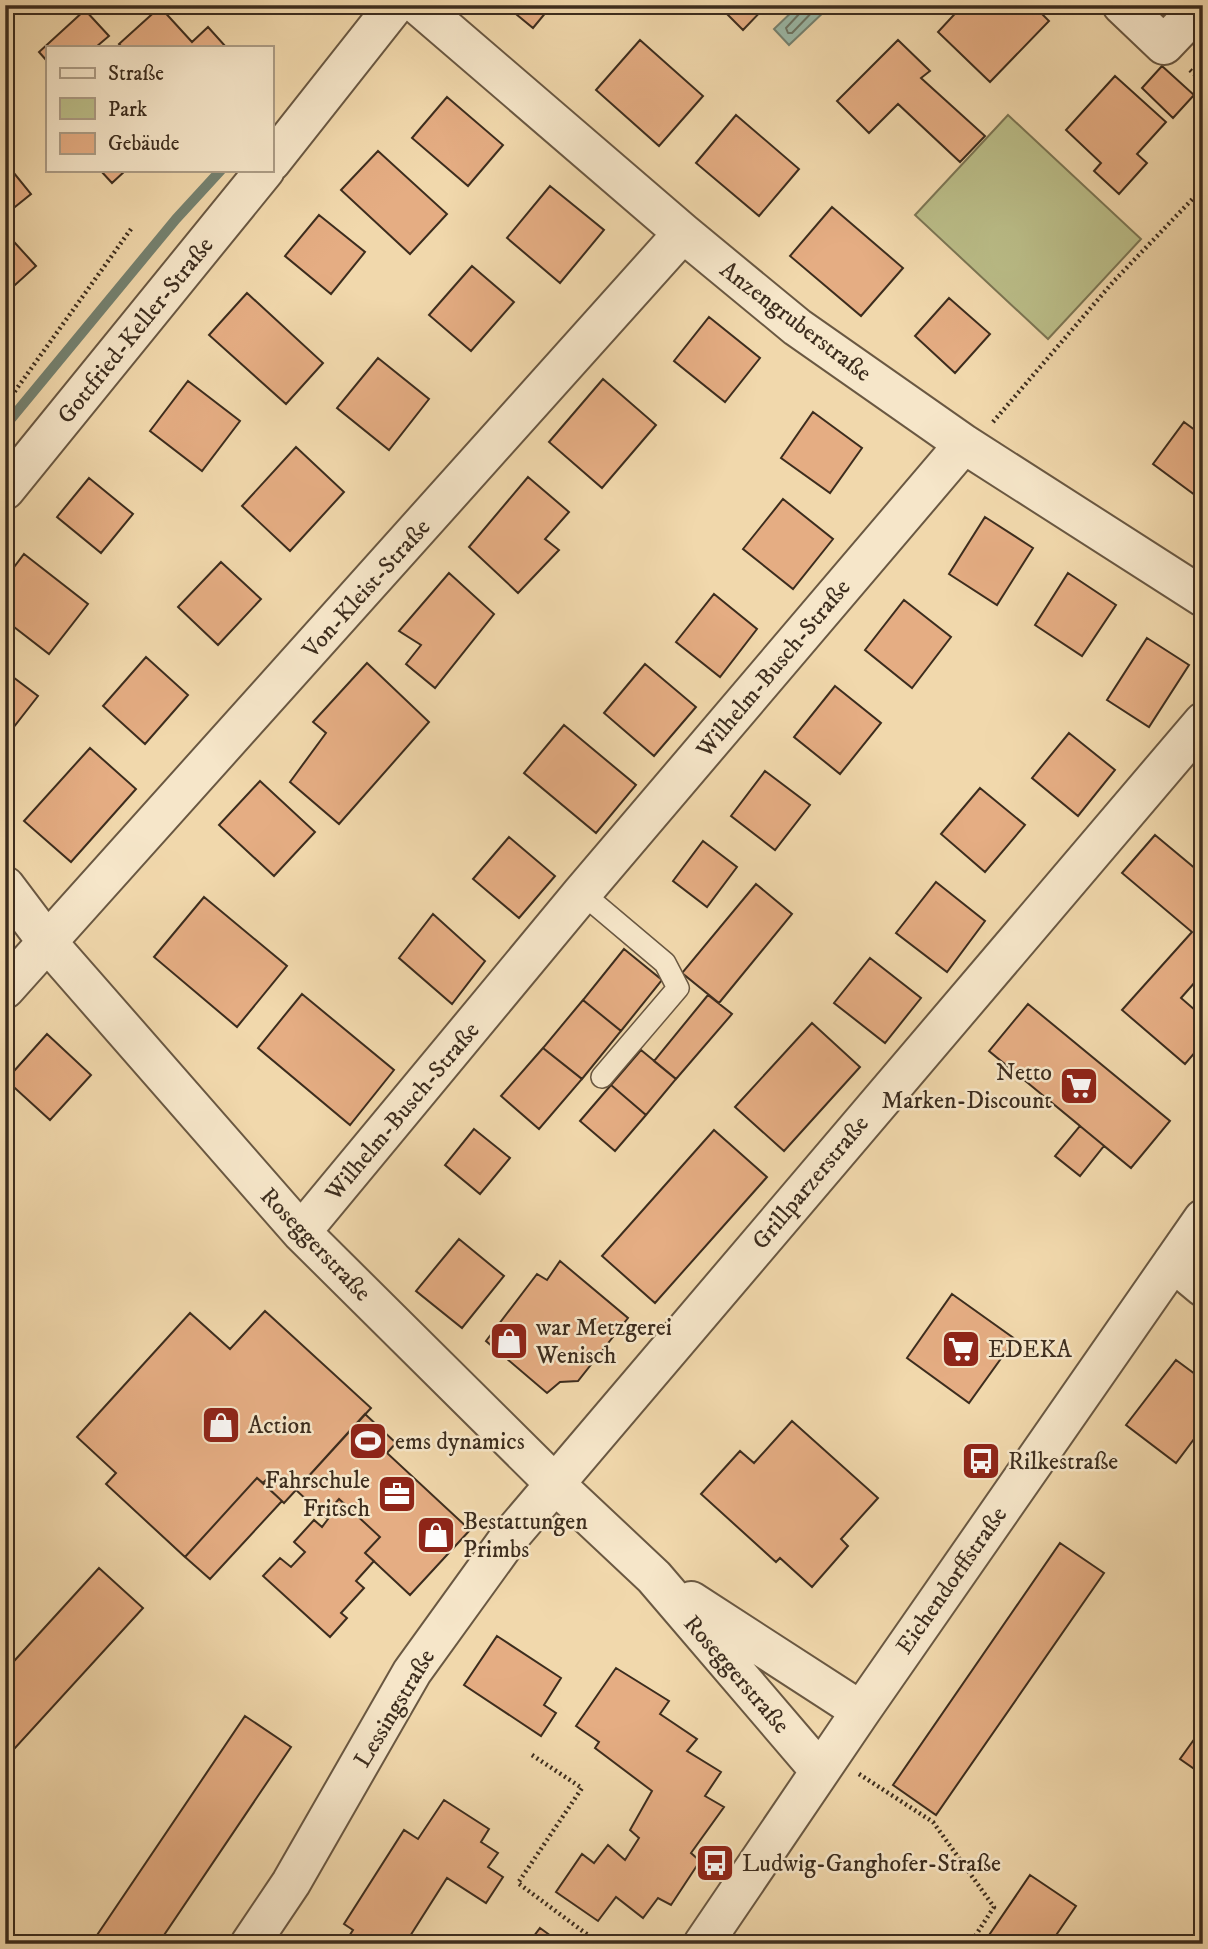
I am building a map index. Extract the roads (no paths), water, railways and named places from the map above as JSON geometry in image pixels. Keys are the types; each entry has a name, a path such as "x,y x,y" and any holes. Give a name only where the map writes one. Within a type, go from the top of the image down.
{"street":[{"path":"273,159 395,5"},
{"name":"Anzengruberstraße","path":"418,5 683,233 797,327 967,446 1203,597"},
{"path":"1122,5 1164,45 1202,5"},
{"name":"Gottfried-Keller-Straße","path":"5,490 263,172"},
{"name":"Von-Kleist-Straße","path":"5,989 683,233"},
{"name":"Wilhelm-Busch-Straße","path":"301,1231 582,893 967,446"},
{"name":"Grillparzerstraße","path":"554,1483 1203,722"},
{"name":"Roseggerstraße","path":"5,886 48,943 301,1231 554,1483 654,1577 825,1763"},
{"name":"Eichendorffstraße","path":"703,1944 825,1763 1203,1219"},
{"path":"1173,1262 1203,1287"},
{"name":"Lessingstraße","path":"250,1944 291,1883 412,1672 475,1583 554,1483"},
{"name":"Roseggerstraße","path":"654,1577 861,1711"}],"lane":[{"path":"582,893 665,963 678,988 602,1077"}],"water":[{"path":"799,5 823,5 827,9 789,45 774,29"}],"waterway":[{"path":"5,426 176,219 219,172"}],"place":[{"name":"Netto Marken-Discount","path":"1079,1086"},
{"name":"war Metzgerei Wenisch","path":"509,1341"},
{"name":"EDEKA","path":"961,1349"},
{"name":"Action","path":"221,1425"},
{"name":"ems dynamics","path":"368,1441"},
{"name":"Rilkestraße","path":"981,1461"},
{"name":"Fahrschule Fritsch","path":"397,1494"},
{"name":"Bestattungen Primbs","path":"436,1535"},
{"name":"Ludwig-Ganghofer-Straße","path":"715,1863"}]}
